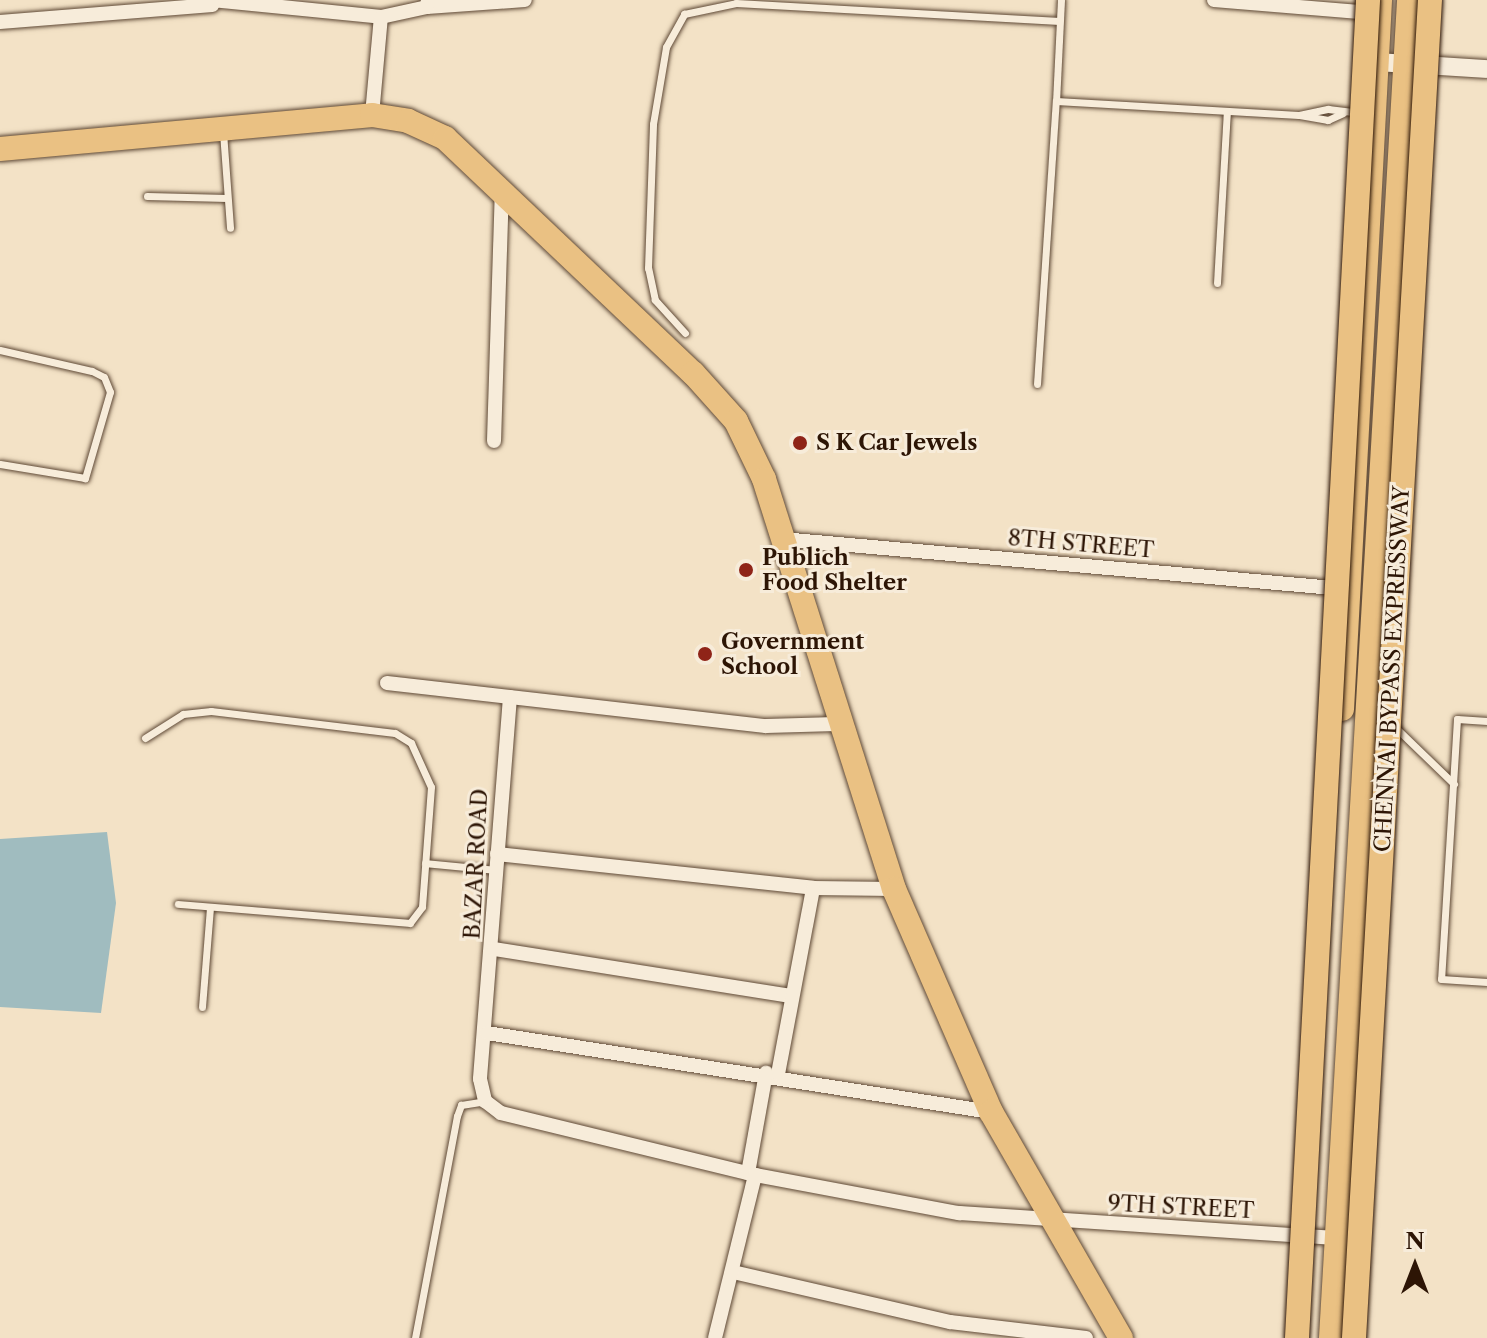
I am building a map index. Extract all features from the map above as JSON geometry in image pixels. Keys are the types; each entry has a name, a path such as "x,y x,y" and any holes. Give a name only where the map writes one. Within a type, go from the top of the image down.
{"main road":[{"path":"1307,1338 1351,590 1389,113 1406,64 1409,0"},
{"name":"CHENNAI BYPASS EXPRESSWAY","path":"1354,1338 1430,0"},
{"path":"1331,1338 1376,590 1389,113 1378,62 1376,5"},
{"path":"1297,1338 1376,5"},
{"path":"0,149 372,115 445,138 502,189 736,421 782,539 836,724 894,889 991,1112 1048,1222 1121,1338"}],"street":[{"path":"0,22 212,3 381,17 427,3 525,0"},
{"path":"1214,0 1376,5"},
{"path":"372,115 381,17"},
{"path":"1378,62 1487,69"},
{"path":"494,441 502,189"},
{"name":"8TH STREET","path":"782,539 1376,590"},
{"path":"387,683 766,726 836,724"},
{"name":"BAZAR ROAD","path":"485,1101 496,870 510,697"},
{"path":"497,854 813,888 894,889"},
{"path":"715,1338 733,1272 813,888"},
{"path":"494,949 790,996"},
{"path":"487,1033 772,1074 991,1112"},
{"name":"9TH STREET","path":"485,1101 501,1113 752,1174 1048,1222 1336,1238"},
{"path":"733,1272 950,1322 1086,1338"}],"lane":[{"path":"1037,384 1061,0"},
{"path":"685,333 655,300 648,268 653,124 666,47 684,14 736,3 1060,21"},
{"path":"1056,101 1299,115 1328,120 1343,113 1389,113"},
{"path":"1217,283 1227,111"},
{"path":"222,130 230,228"},
{"path":"147,196 227,198"},
{"path":"0,350 92,371 104,377 110,392 85,478 0,464"},
{"path":"1371,705 1454,784"},
{"path":"145,738 183,714 211,711 395,733 411,743 431,787 422,907 398,926 178,904"},
{"path":"1487,721 1457,719 1441,979 1487,982"},
{"path":"425,863 496,870"},
{"path":"202,1007 210,907"},
{"path":"415,1338 457,1116 461,1105 485,1101"}],"water":[{"path":"107,832 116,903 101,1013 0,1007 0,839"}],"place":[{"name":"S K Car Jewels","path":"800,443"},
{"name":"Publich Food Shelter","path":"746,570"},
{"name":"Government School","path":"705,654"}]}
